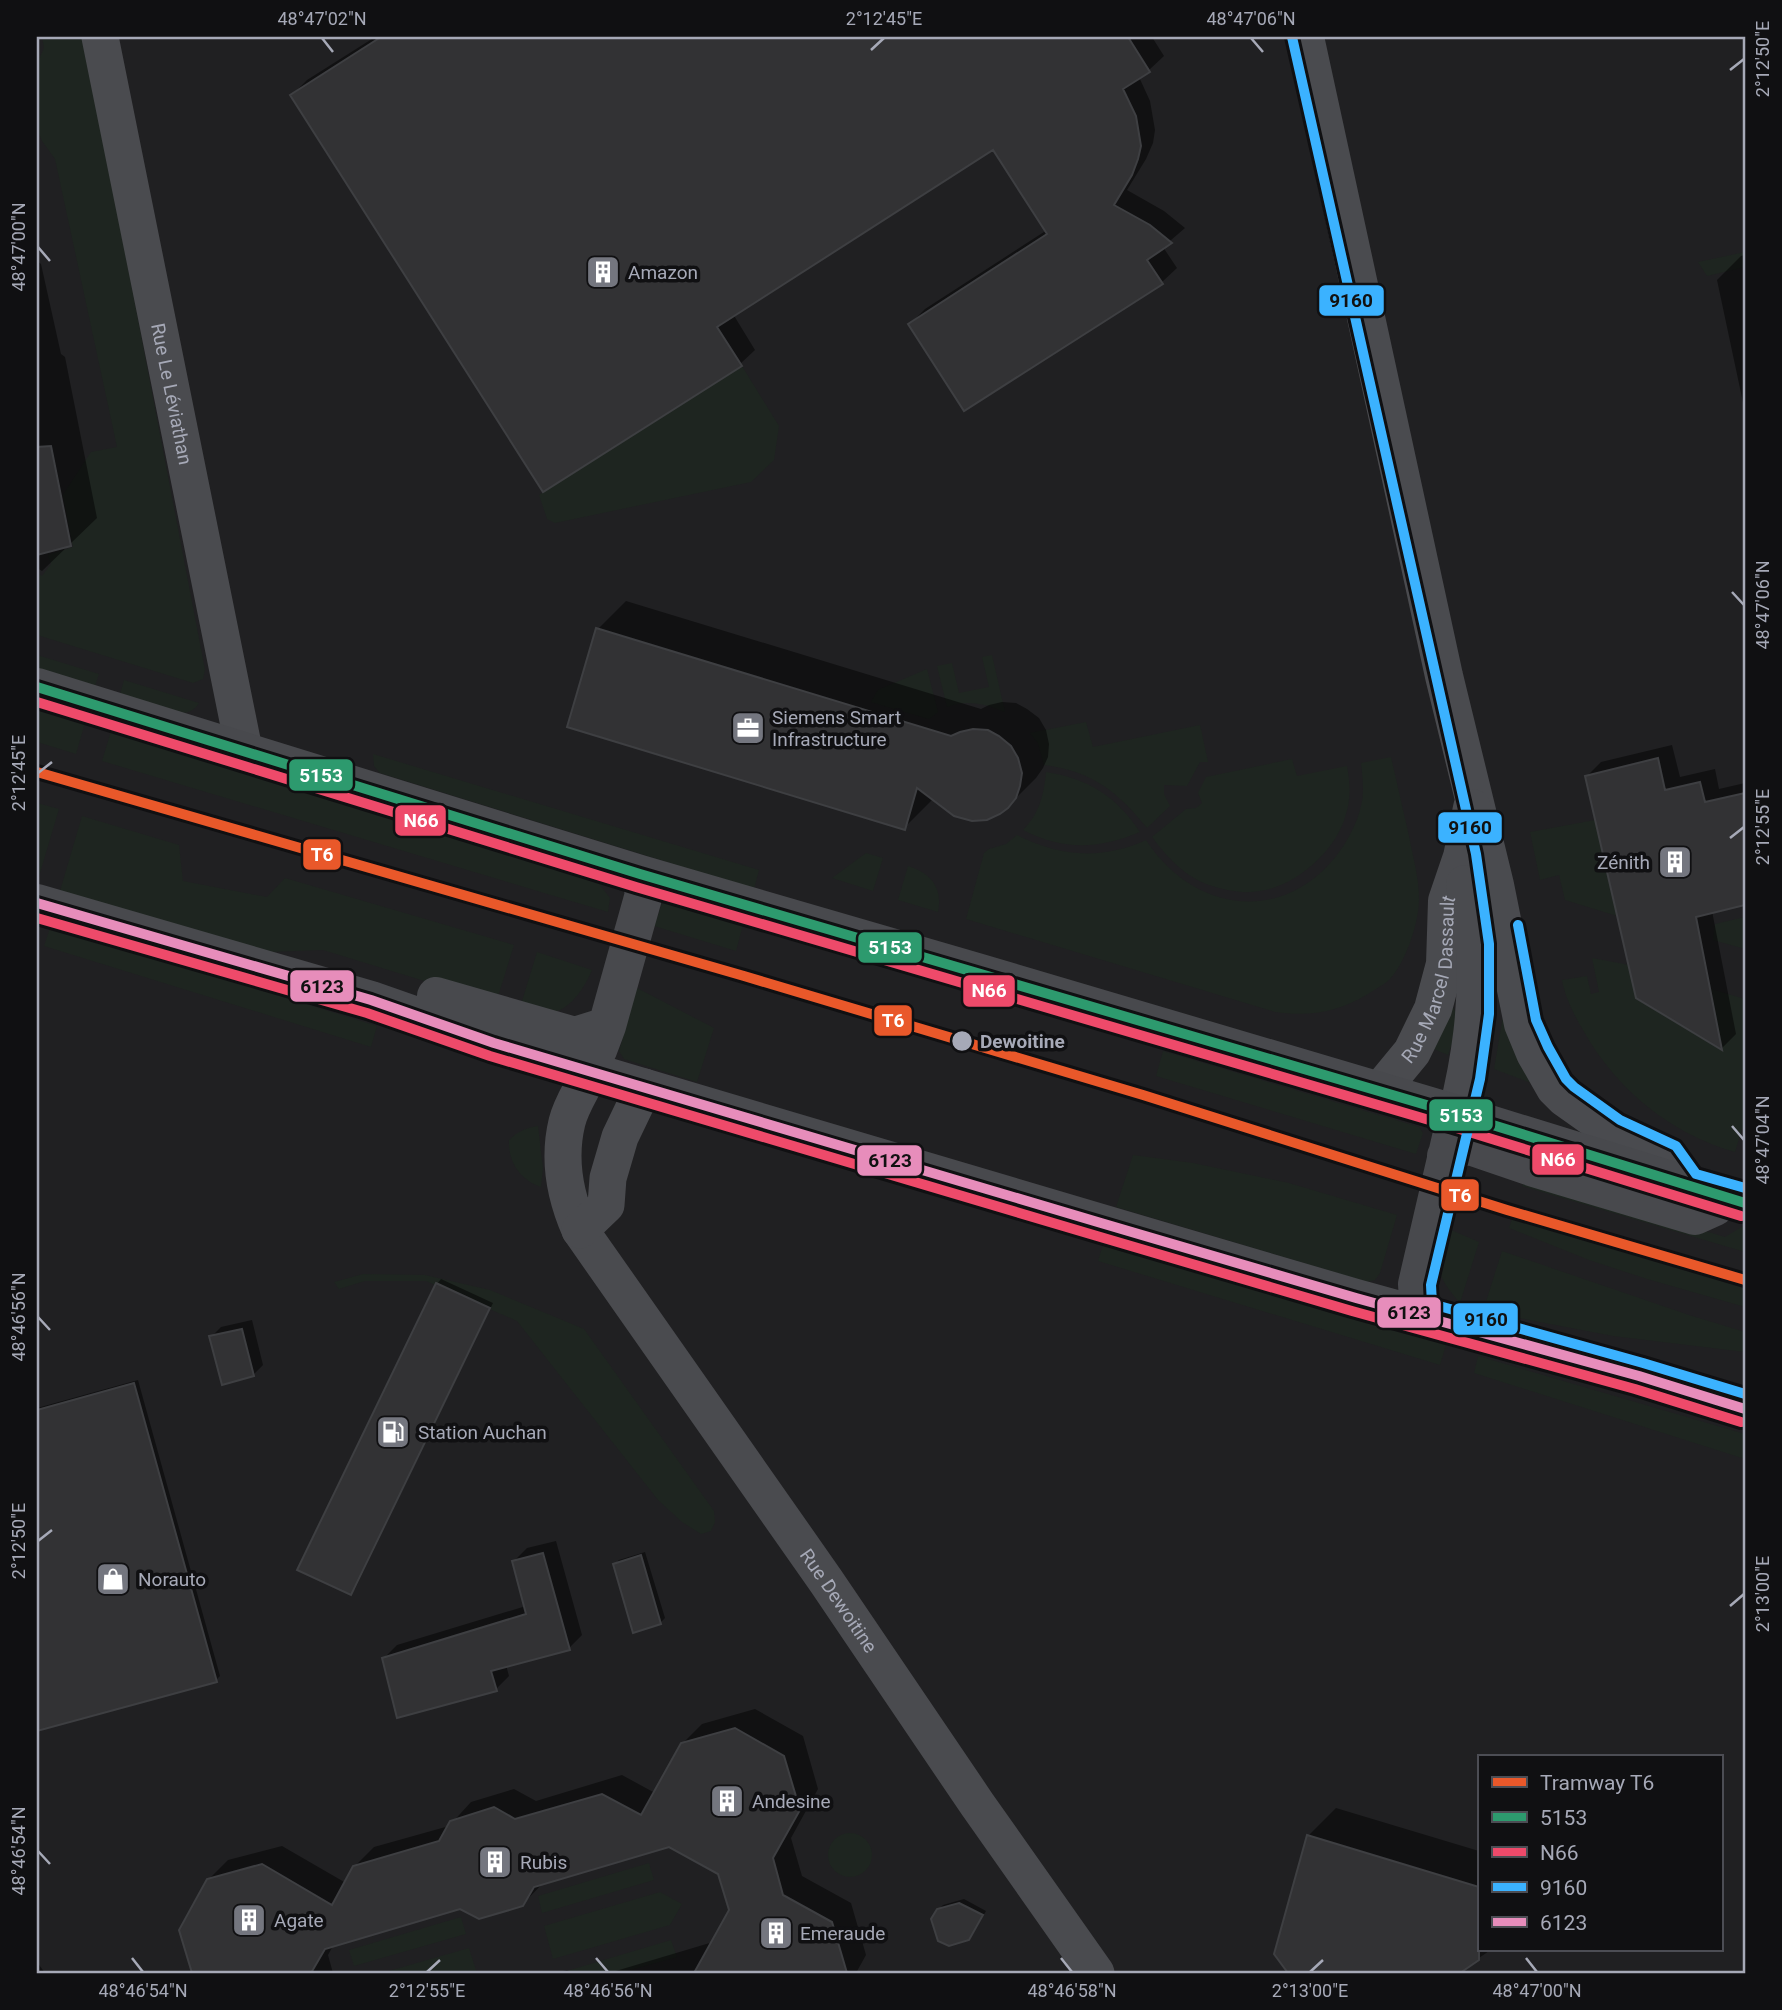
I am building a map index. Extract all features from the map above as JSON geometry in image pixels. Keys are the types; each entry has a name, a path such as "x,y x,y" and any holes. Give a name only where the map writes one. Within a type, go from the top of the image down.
{"main road":[{"path":"37,687 640,874 1457,1114 1739,1201"},
{"path":"590,1072 607,1026 644,894 640,874"},
{"path":"37,903 371,1000 494,1043 590,1072 1745,1409"},
{"path":"371,1000 408,988 575,1036 607,1026"},
{"path":"1419,1315 1416,1283 1457,1114"},
{"path":"1446,1156 1467,1145 1695,1216 1739,1201"},
{"path":"1639,1376 1745,1381"}],"street":[{"name":"Rue Le Léviathan","path":"100,37 244,750"},
{"name":"Rue Marcel Dassault","path":"1306,37 1440,657 1495,885 1524,1024 1535,1053 1555,1088 1565,1098 1613,1132 1668,1157 1687,1186"},
{"name":"Rue Marcel Dassault","path":"1379,1092 1412,1052 1433,1009 1445,964 1447,901 1462,857 1474,802"},
{"name":"Rue Marcel Dassault","path":"1457,1114 1466,1076 1475,1012 1475,946 1462,857"},
{"name":"Rue Dewoitine","path":"590,1072 567,1121 562,1164 571,1209 580,1230 1096,1973"},
{"path":"580,1230 606,1205 608,1178 620,1137 645,1087"}],"shaded area":[{"path":"37,37 1745,37 1745,1973 37,1973"},
{"path":"42,37 84,37 205,670 203,679 193,683 37,635 37,573 42,576 51,564 48,555 73,547 63,495 91,452 117,447 55,159 37,129 37,64 44,48"},
{"path":"1745,252 1745,267 1707,276 1698,262"},
{"path":"742,366 779,426 774,460 751,482 555,523 547,519 539,495"},
{"path":"37,655 99,674 95,686 37,669"},
{"path":"992,655 1005,712 976,704 962,703 947,707 937,666 952,663 959,693 989,687 982,657"},
{"path":"927,669 938,712 929,719 871,702 878,690"},
{"path":"124,680 199,703 191,711 181,713 120,694"},
{"path":"37,708 85,723 76,754 37,742"},
{"path":"1086,722 1093,747 1200,725 1208,762 1200,762 1187,786 1164,785 1164,794 1170,806 1147,828 1103,785 1076,772 1044,765 1038,743 1030,733"},
{"path":"111,731 589,876 597,881 610,898 608,912 102,761"},
{"path":"373,754 759,870 754,889 380,773 374,766"},
{"path":"1391,757 1417,875 1417,919 1411,941 1396,972 1382,985 1346,1005 1323,1012 1275,1012 966,919 984,853 1006,844 1017,835 1049,848 1081,853 1113,851 1146,840 1167,866 1191,885 1217,897 1244,901 1272,899 1298,889 1323,871 1344,845 1360,812 1363,797 1361,763"},
{"path":"1292,759 1297,776 1347,766 1349,784 1348,808 1341,829 1322,856 1296,877 1266,890 1246,892 1219,888 1184,871 1152,837 1186,809 1196,808 1202,803 1198,793 1206,777"},
{"path":"1046,772 1075,779 1100,791 1121,808 1140,832 1110,842 1082,845 1053,842 1023,830 1040,804"},
{"path":"37,803 59,809 37,883"},
{"path":"82,816 179,845 183,881 267,897 285,878 514,945 496,1003 323,950 268,952 60,891"},
{"path":"1595,820 1617,916 1565,900 1559,875 1540,880 1530,832"},
{"path":"866,853 883,858 873,891 832,878"},
{"path":"908,866 923,873 934,883 939,896 938,912 898,900"},
{"path":"666,901 743,925 736,951 654,926 662,904"},
{"path":"1745,917 1745,949 1713,940 1715,924"},
{"path":"51,925 377,1026 371,1047 44,946"},
{"path":"537,952 592,970 582,989 561,1010 541,1013 519,1011"},
{"path":"1592,958 1624,964 1745,999 1745,1129 1742,1129 1735,1152 1711,1144 1667,1121 1628,1090 1596,1051 1573,1012 1562,980 1587,976 1591,994 1599,992"},
{"path":"637,988 714,1028 697,1082 624,1059 619,1051"},
{"path":"1452,1006 1456,1012 1454,1038 1448,1055 1429,1047"},
{"path":"1503,1016 1534,1084 1494,1069"},
{"path":"1163,1051 1419,1127 1423,1133 1416,1154 1156,1076"},
{"path":"538,1126 543,1168 541,1187 521,1175 513,1163 509,1148 509,1140 516,1134"},
{"path":"1133,1155 1193,1163 1289,1183 1397,1215 1380,1273 1375,1280 1367,1282 1116,1207"},
{"path":"1525,1176 1725,1237 1745,1225 1745,1252 1522,1186"},
{"path":"1513,1216 1745,1286 1745,1307 1589,1260 1509,1228"},
{"path":"1444,1227 1479,1242 1460,1303 1445,1283 1439,1268"},
{"path":"1104,1241 1446,1345 1440,1365 1098,1261"},
{"path":"1502,1251 1745,1332 1745,1352 1613,1336 1483,1311"},
{"path":"363,1274 425,1275 490,1290 584,1329 714,1511 715,1522 711,1531 701,1534 682,1522 658,1500 517,1321 426,1281 365,1281 339,1289 334,1282"},
{"path":"1478,1356 1745,1434 1745,1459 1474,1373"},
{"path":"850,1833 865,1840 872,1855 865,1870 850,1877 835,1870 828,1855 835,1840"},
{"path":"649,1863 654,1880 542,1913 538,1896"},
{"path":"660,1892 682,1904 670,1925 553,1959 544,1926"},
{"path":"461,1917 466,1934 354,1966 349,1950"},
{"path":"671,1940 677,1957 619,1973 560,1973"},
{"path":"469,1948 477,1973 382,1973"}],"building":[{"name":"Amazon","path":"381,37 1128,37 1150,72 1123,89 1136,116 1141,146 1132,175 1114,205 1150,225 1172,243 1147,260 1163,284 964,411 908,324 1047,234 993,150 717,327 742,366 543,492 290,95"},
{"path":"51,446 71,546 37,555 37,447"},
{"name":"Siemens Smart Infrastructure","path":"596,628 951,736 973,729 988,730 1011,746 1018,758 1022,773 1016,798 1000,814 987,820 972,821 954,816 917,788 905,830 567,727"},
{"name":"Zénith","path":"1658,758 1665,790 1700,782 1705,802 1745,793 1745,905 1696,917 1722,1050 1636,998 1585,776"},
{"path":"436,1283 490,1308 351,1595 297,1570"},
{"path":"242,1329 254,1376 222,1385 209,1336"},
{"name":"Norauto","path":"134,1383 217,1682 37,1731 37,1410"},
{"path":"543,1553 570,1650 491,1671 497,1691 397,1718 382,1658 526,1614 512,1561"},
{"path":"641,1555 661,1624 633,1633 613,1564"},
{"path":"735,1728 784,1756 800,1810 773,1858 783,1895 832,1922 847,1973 694,1973 729,1910 718,1874 669,1847 534,1887 523,1906 479,1919 460,1909 325,1949 311,1973 192,1973 179,1930 207,1879 262,1864 332,1905 353,1866 439,1841 450,1821 494,1807 515,1819 602,1794 641,1815 681,1743"},
{"path":"1307,1835 1478,1887 1479,1960 1460,1973 1288,1973 1274,1954"},
{"path":"959,1903 983,1915 969,1940 949,1946 938,1941 931,1919 937,1909"}],"tram line":[{"name":"T6","path":"37,772 744,976 1143,1095 1507,1210 1745,1280"}],"transit line":[{"name":"9160","path":"1292,37 1476,854 1489,944 1489,1014 1480,1079 1431,1285 1432,1304 1745,1394"},
{"name":"5153","path":"37,687 640,874 1457,1114 1745,1203"},
{"name":"N66","path":"37,702 636,887 1453,1127 1741,1216"},
{"name":"6123","path":"37,903 371,1000 494,1043 1101,1223 1356,1298 1639,1376 1745,1409"},
{"name":"N66","path":"37,918 367,1013 490,1056 1097,1236 1352,1311 1635,1389 1741,1422"},
{"name":"9160","path":"1518,925 1536,1020 1566,1079 1620,1120 1676,1146 1696,1174 1745,1188"}],"place":[{"name":"Amazon","path":"603,272"},
{"name":"Siemens Smart Infrastructure","path":"748,728"},
{"name":"Zénith","path":"1675,862"},
{"name":"Dewoitine","path":"962,1041"},
{"name":"Station Auchan","path":"393,1432"},
{"name":"Norauto","path":"113,1579"},
{"name":"Andesine","path":"727,1801"},
{"name":"Rubis","path":"495,1862"},
{"name":"Agate","path":"249,1920"},
{"name":"Emeraude","path":"776,1933"}]}
